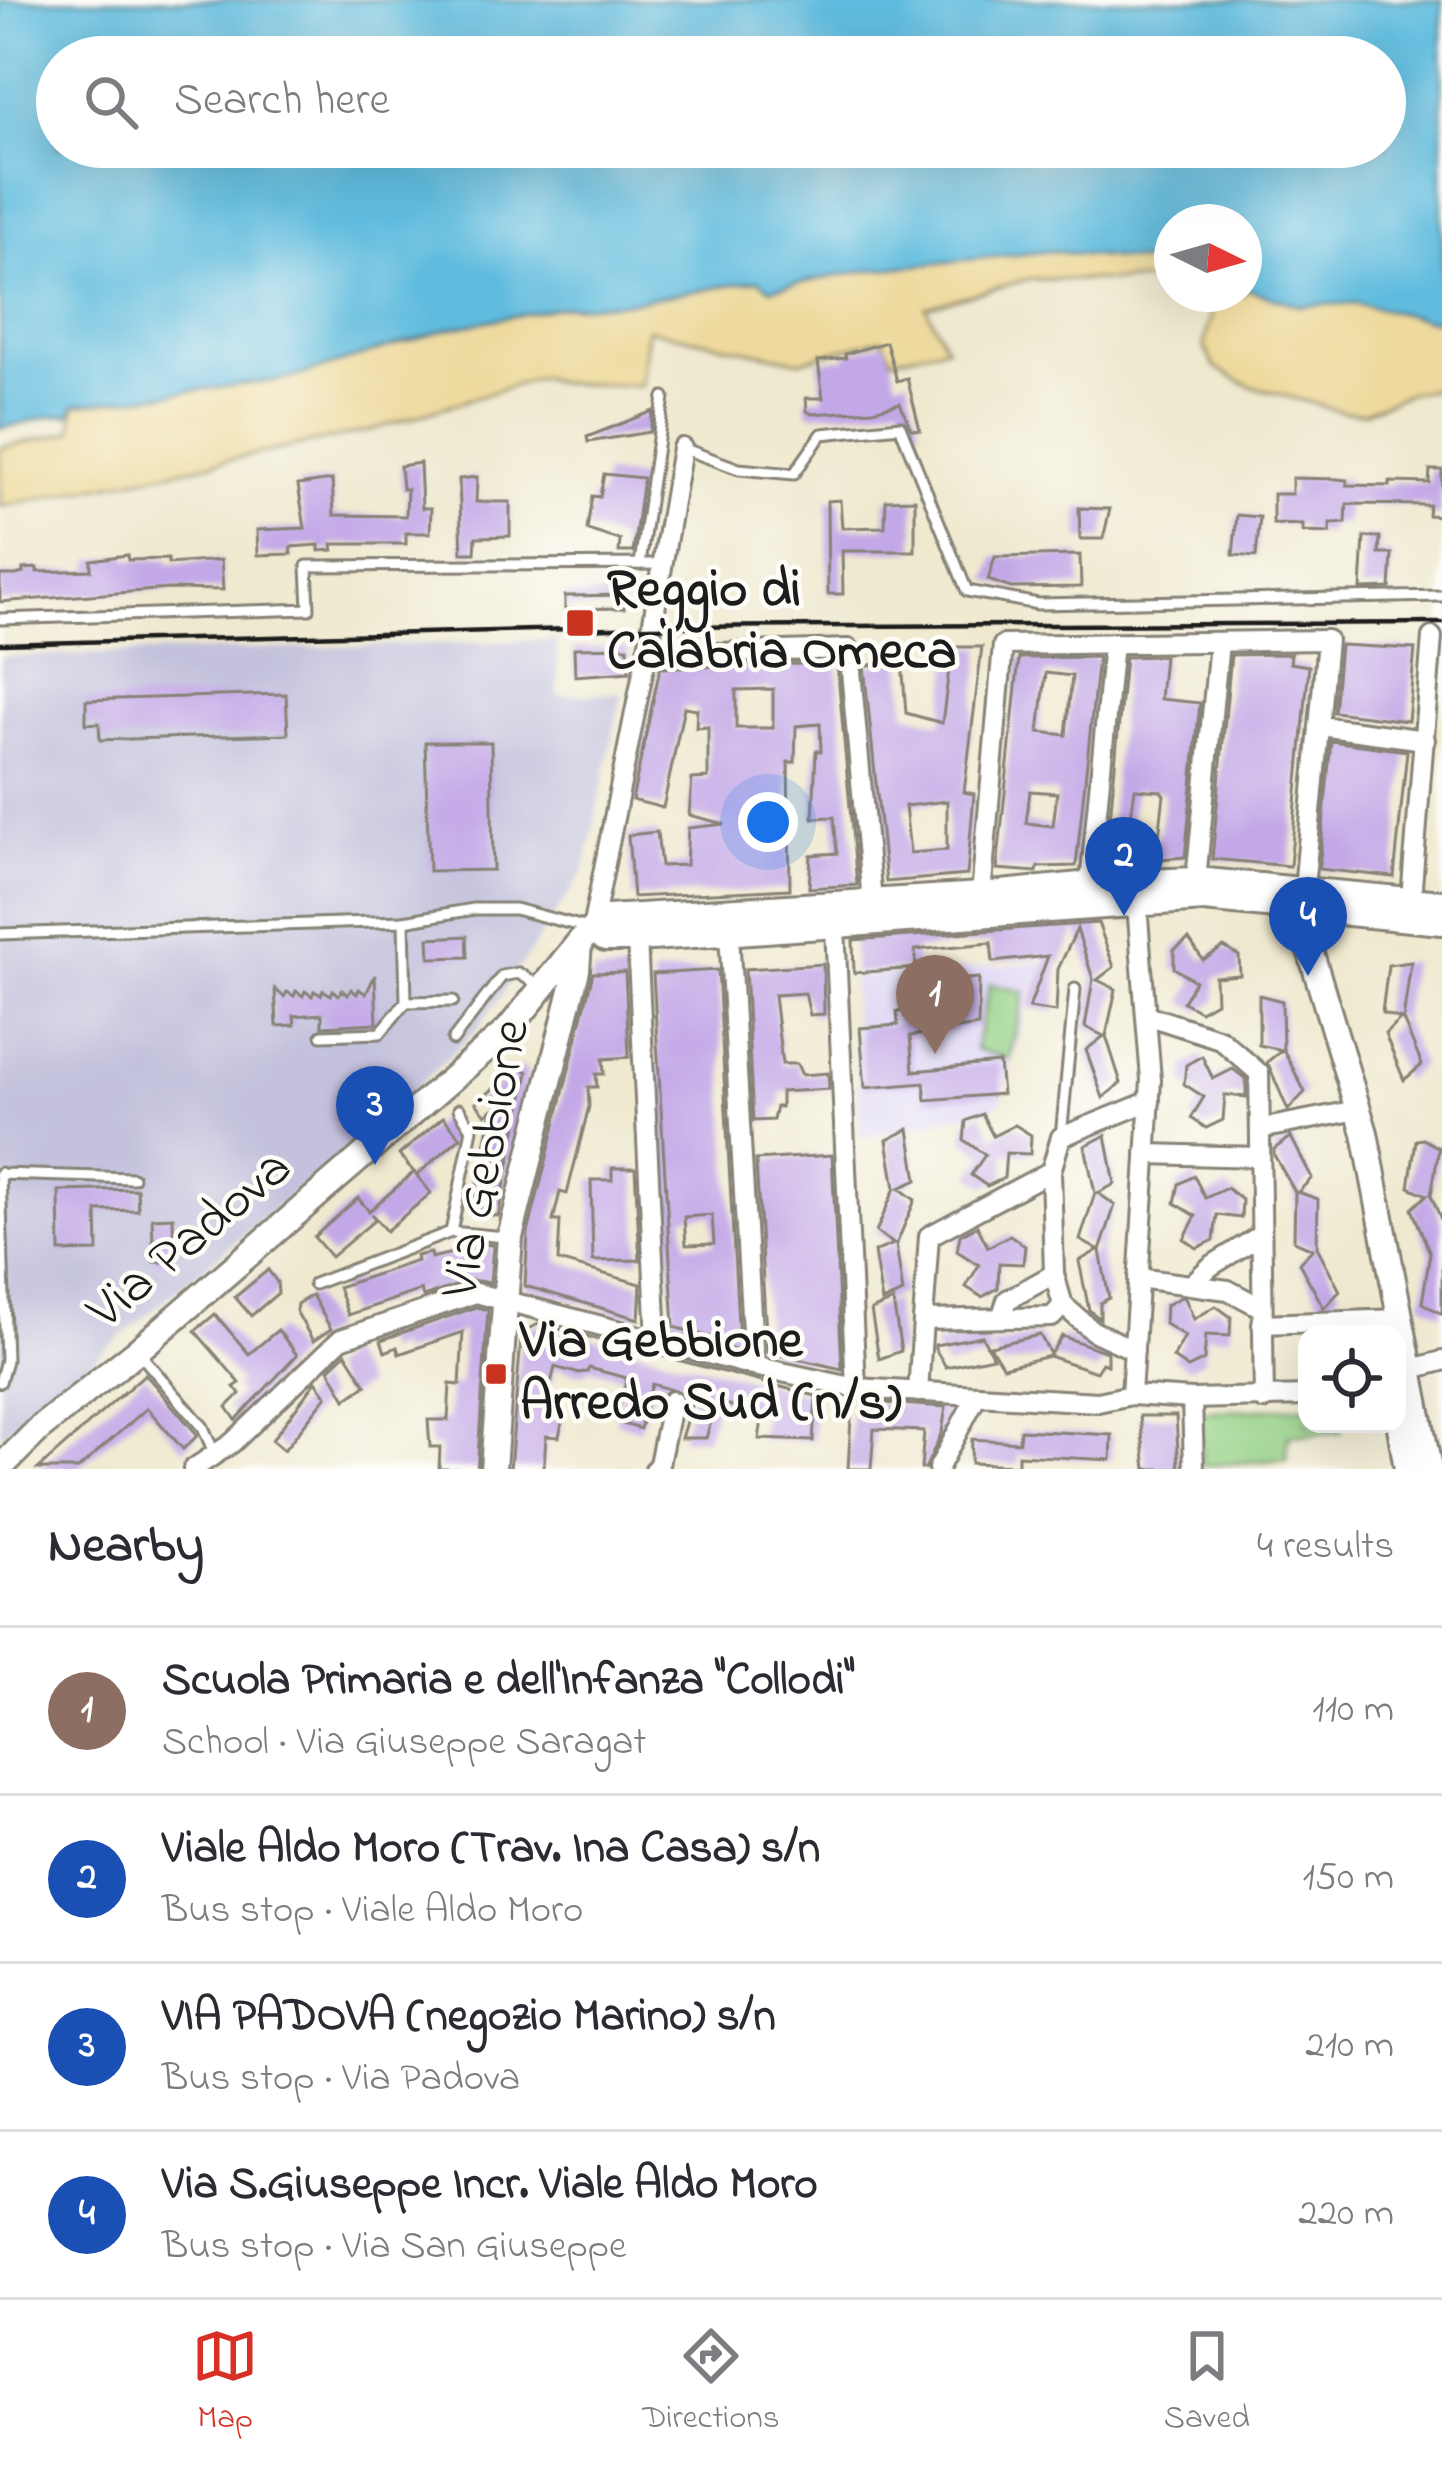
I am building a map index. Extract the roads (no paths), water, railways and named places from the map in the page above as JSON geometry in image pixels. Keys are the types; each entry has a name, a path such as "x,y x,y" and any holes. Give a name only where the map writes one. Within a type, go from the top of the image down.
{"street":[{"name":"Via Gebbione","path":"493,1469 510,1237 586,935 646,655 682,448"},
{"path":"1411,899 1432,638"},
{"path":"981,895 1003,645 1327,640 1303,899 1310,950 1358,1110 1383,1215 1400,1325"},
{"path":"1196,880 1219,643"},
{"path":"1090,884 1113,644"},
{"path":"646,655 849,649 872,902"},
{"path":"1320,726 1426,740"},
{"path":"586,935 607,918 1196,880 1442,922"},
{"path":"586,935 637,939 1204,899 1442,903"},
{"path":"1131,1395 1150,1101 1137,905"},
{"path":"835,927 856,1388"},
{"path":"729,933 754,1366"},
{"name":"Via Padova","path":"0,1468 40,1428 137,1352 508,1030 586,935"},
{"path":"637,939 657,1339"},
{"path":"1146,1016 1220,1039 1259,1073 1264,1400"},
{"path":"1134,1350 1094,1331 1064,1305 1054,1274 1052,1171 1061,1137 1150,1101"},
{"path":"1260,1129 1358,1110"},
{"path":"1146,1154 1260,1157"},
{"path":"918,1392 929,1236 1052,1171"},
{"path":"1191,1285 1211,1266 1261,1235"},
{"path":"1000,1318 1007,1300 1054,1274"},
{"path":"1138,1277 1228,1290 1262,1316 1400,1319"},
{"path":"193,1469 215,1455 341,1340 476,1293 856,1388 1098,1402 1131,1395 1192,1400 1298,1397"},
{"path":"923,1319 1052,1317 1064,1305"},
{"path":"1406,1373 1442,1361"},
{"path":"1406,1385 1429,1469"},
{"path":"938,1469 976,1395"},
{"path":"1192,1400 1194,1469"},
{"path":"655,1469 671,1401"},
{"path":"1401,1433 1408,1469"}],"lane":[{"path":"640,564 664,397"},
{"path":"682,448 739,469 794,474 822,434 900,426 967,591 1038,604 1442,596"},
{"path":"0,619 309,609 307,566 662,564"},
{"path":"0,934 404,921 474,909 515,909 586,935"},
{"path":"322,1035 380,1033 406,1002 404,921"},
{"path":"453,1040 502,976 518,973 543,988"},
{"path":"1061,1137 1075,989"},
{"path":"406,1002 453,1001"},
{"path":"451,1232 472,1129 459,1109"},
{"path":"0,1382 6,1360 0,1173 133,1178"},
{"path":"314,1284 451,1232 510,1237"},
{"path":"137,1352 203,1427 215,1455"}],"water":[{"path":"0,0 1442,0 1442,322 1355,303 1300,306 1262,294 1262,204 1154,204 1154,263 1050,251 863,271 770,289 758,280 624,303 565,306 451,328 289,379 75,405 70,415 0,428"}],"railway":[{"path":"0,644 652,627 1442,623"}],"place":[{"name":"Reggio di Calabria Omeca","path":"580,623"},
{"name":"Viale Aldo Moro (Trav. Ina Casa) s/n","path":"1124,916"},
{"name":"Via S.Giuseppe Incr. Viale Aldo Moro","path":"1308,976"},
{"name":"Scuola Primaria e dell'Infanza \"Collodi\"","path":"935,1054"},
{"name":"VIA PADOVA (negozio Marino) s/n","path":"375,1165"},
{"name":"Via Gebbione Arredo Sud (n/s)","path":"496,1374"}]}
